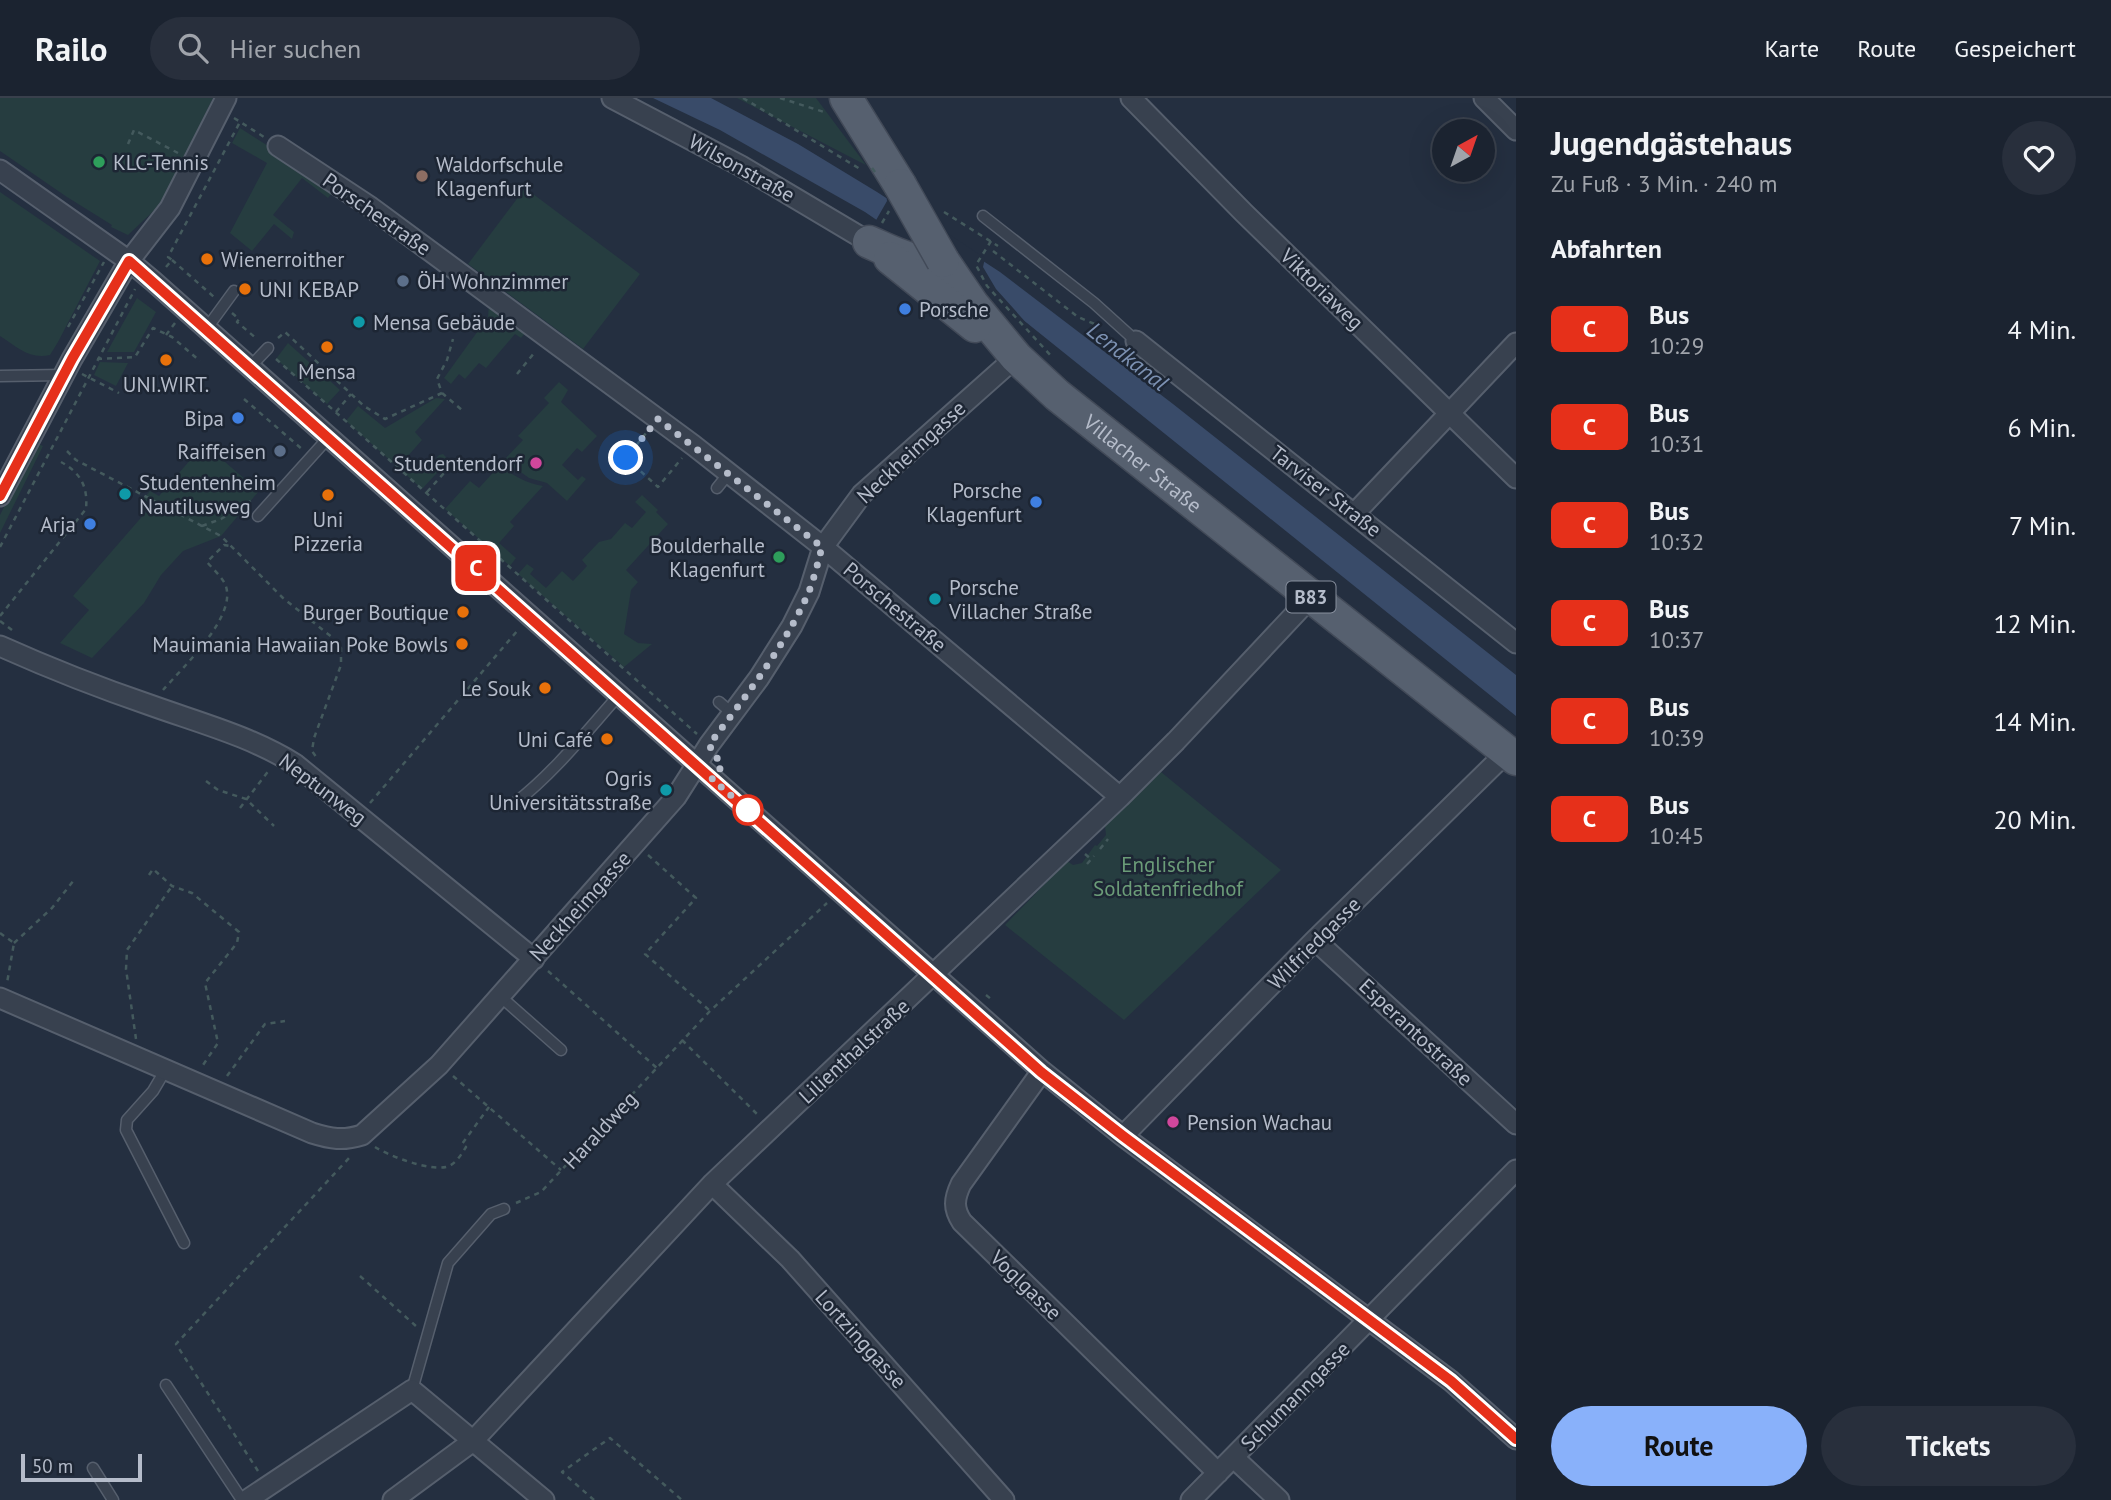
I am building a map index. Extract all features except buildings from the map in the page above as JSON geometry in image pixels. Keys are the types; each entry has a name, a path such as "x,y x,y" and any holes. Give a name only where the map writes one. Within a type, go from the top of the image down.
{"main road":[{"name":"Villacher Straße","path":"851,104 943,261 972,305 1016,357 1057,396 1512,756"},
{"path":"869,242 908,259 925,263 943,261"},
{"path":"869,242 1016,357"}],"street":[{"name":"Wilsonstraße","path":"612,98 741,166 869,242"},
{"name":"Viktoriaweg","path":"1131,98 1244,213 1516,478"},
{"path":"1484,98 1516,130"},
{"path":"0,496 68,367 129,261 170,208 223,104"},
{"name":"Porschestraße","path":"278,146 369,206 693,445 723,481 822,547 1120,797"},
{"path":"0,170 129,261 207,328 1041,1072 1451,1381 1516,1439"},
{"name":"Tarviser Straße","path":"1136,341 1516,643"},
{"path":"1354,513 1516,343"},
{"name":"Neckheimgasse","path":"2,999 333,1140 347,1140 370,1133 439,1065 676,797 698,766 726,708 760,678 792,626 809,592 822,547 862,494 1016,357"},
{"name":"Lilienthalstraße","path":"393,1500 473,1441 712,1184 1120,797 1311,597"},
{"name":"Neptunweg","path":"0,646 45,666 242,736 281,756 534,959"},
{"name":"Wilfriedgasse","path":"1123,1136 1315,940 1512,756"},
{"name":"Esperantostraße","path":"1315,940 1516,1124"},
{"name":"Voglgasse","path":"1041,1072 961,1184 954,1203 956,1212 962,1222 1218,1473"},
{"name":"Schumanngasse","path":"1191,1500 1516,1170"},
{"name":"Lortzinggasse","path":"712,1184 790,1259 1004,1500"},
{"path":"245,1500 412,1390 544,1500"},
{"path":"1234,1458 1279,1500"}],"lane":[{"path":"983,216 1094,303 1136,341"},
{"path":"207,328 234,291"},
{"path":"250,367 268,348"},
{"path":"0,376 68,367"},
{"path":"258,516 329,437"},
{"path":"515,803 555,766 618,695"},
{"path":"500,996 561,1050"},
{"path":"166,1069 153,1091 127,1120 126,1130 184,1243"},
{"path":"412,1390 448,1263 491,1214 504,1209"},
{"path":"166,1385 245,1500"},
{"path":"93,1468 113,1500"}],"path":[{"path":"743,98 861,169"},
{"path":"780,98 831,114 851,104"},
{"path":"223,104 240,121 278,146"},
{"path":"164,269 172,260 168,257 240,121"},
{"path":"128,144 134,130 194,160"},
{"path":"937,208 991,241 976,265 987,286 1053,358"},
{"path":"993,251 1078,317 1101,327"},
{"path":"68,327 105,260"},
{"path":"0,547 135,289"},
{"path":"68,367 99,359 135,357 153,328 172,337 200,361"},
{"path":"442,393 385,419 364,406 285,332 268,348 275,359 709,745"},
{"path":"517,374 548,337"},
{"path":"453,340 437,379 442,393 462,411"},
{"path":"88,377 119,393"},
{"path":"105,394 108,387"},
{"path":"336,412 351,394"},
{"path":"244,399 311,457"},
{"path":"658,419 625,459 658,487 693,445"},
{"path":"67,451 76,460 221,536 283,598 322,627 341,648 341,665 314,738 312,751 324,768 313,779"},
{"path":"0,616 86,509 86,489 81,478 71,467 61,462"},
{"path":"427,492 452,464"},
{"path":"202,526 221,519 257,497"},
{"path":"150,705 209,638 225,612 226,585 207,562 223,545 230,546"},
{"path":"359,816 530,616"},
{"path":"240,808 281,756"},
{"path":"206,780 218,790 246,799 274,827"},
{"path":"1100,849 1108,839"},
{"path":"635,844 696,898 645,954 710,1011"},
{"path":"1087,864 1094,856"},
{"path":"149,875 153,869 172,886 192,893 239,932 237,943 205,983 218,1043 193,1080"},
{"path":"2,999 14,943 52,908 74,880"},
{"path":"138,1056 126,969 127,950 172,886"},
{"name":"Haraldweg","path":"504,1209 541,1192 710,1011 838,891"},
{"path":"0,933 14,943"},
{"path":"534,959 658,1069"},
{"path":"216,1090 265,1024 285,1021"},
{"path":"682,1040 771,1129"},
{"path":"439,1065 562,1170"},
{"path":"268,1486 176,1344 370,1133 384,1153 433,1167 446,1167 454,1164 466,1147 462,1144 489,1107"},
{"path":"360,1276 427,1336"},
{"path":"594,1500 562,1472 610,1438 682,1500"}],"green space":[{"name":"KLC-Tennis","path":"0,98 213,98 161,204 128,235 111,227 112,225 0,151"},
{"path":"737,98 816,98 866,165 854,159"},
{"path":"240,128 287,158 285,162 332,193 328,198 302,178 273,215 294,232 292,239 274,224 252,251 230,233 267,163 232,143"},
{"path":"525,188 640,274 583,349 468,264"},
{"path":"0,192 100,261 50,355 30,354 0,336"},
{"path":"137,298 156,312 134,352 107,352"},
{"path":"489,304 526,332 521,338 515,334 486,368 479,363 465,379 459,374 451,384 444,378 488,317"},
{"path":"288,343 340,390 327,404 276,359"},
{"path":"100,362 128,363 116,386 94,375"},
{"path":"559,382 568,390 561,402 597,436 582,452 577,448 562,465 578,480 582,476 586,479 567,501 547,483 529,478 504,460 523,440 518,436 549,403 544,398"},
{"path":"436,398 445,399 415,432 422,440 407,457 424,472 439,455 443,454 449,460 422,489 346,421 358,406 385,428"},
{"path":"36,443 43,446 0,533 0,515"},
{"path":"204,444 259,491 221,536 183,551 161,575 144,603 92,658 60,643 89,610 73,596 152,505 143,499 150,491 159,496"},
{"path":"500,465 520,478 543,486 510,522 514,526 499,543 516,558 510,566 445,509 470,481 479,488"},
{"path":"642,495 668,524 626,570 638,582 631,590 624,634 638,643 652,644 624,667 518,574 527,564 534,569 530,574 546,588 562,571 573,581 587,566 582,560 599,542 611,539 625,523 632,528 646,512 635,502"},
{"name":"Englischer Soldatenfriedhof","path":"1161,772 1281,870 1124,1020 1005,925 1067,861 1073,865 1082,863 1106,835 1105,826"}],"water":[{"path":"653,98 711,98 798,144 1000,272 1173,404 1516,675 1516,716 1027,323 865,212 720,130"}],"pier":[{"path":"886,193 985,258 983,267 996,289 1038,336 875,222 887,201"}],"bus line":[{"name":"C","path":"0,496 72,359 129,261 956,993 1041,1072 1451,1381 1516,1439"}],"place":[{"name":"KLC-Tennis","path":"99,162"},
{"name":"Waldorfschule Klagenfurt","path":"422,176"},
{"name":"Wienerroither","path":"207,259"},
{"name":"ÖH Wohnzimmer","path":"403,281"},
{"name":"UNI KEBAP","path":"245,289"},
{"name":"Porsche","path":"905,309"},
{"name":"Mensa Gebäude","path":"359,322"},
{"name":"Mensa","path":"327,347"},
{"name":"UNI.WIRT.","path":"166,360"},
{"name":"Bipa","path":"238,418"},
{"name":"Raiffeisen","path":"280,451"},
{"name":"Studentendorf","path":"536,463"},
{"name":"Studentenheim Nautilusweg","path":"125,494"},
{"name":"Uni Pizzeria","path":"328,495"},
{"name":"Porsche Klagenfurt","path":"1036,502"},
{"name":"Arja","path":"90,524"},
{"name":"Boulderhalle Klagenfurt","path":"779,557"},
{"name":"Porsche Villacher Straße","path":"935,599"},
{"name":"Burger Boutique","path":"463,612"},
{"name":"Mauimania Hawaiian Poke Bowls","path":"462,644"},
{"name":"Le Souk","path":"545,688"},
{"name":"Uni Café","path":"607,739"},
{"name":"Ogris Universitätsstraße","path":"666,790"},
{"name":"Pension Wachau","path":"1173,1122"}],"route":[{"path":"626,458 658,419 822,547 809,592 792,626 760,678 709,745 722,766 712,779 748,810"}],"water label":[{"name":"Lendkanal","path":"1128,356"}]}
